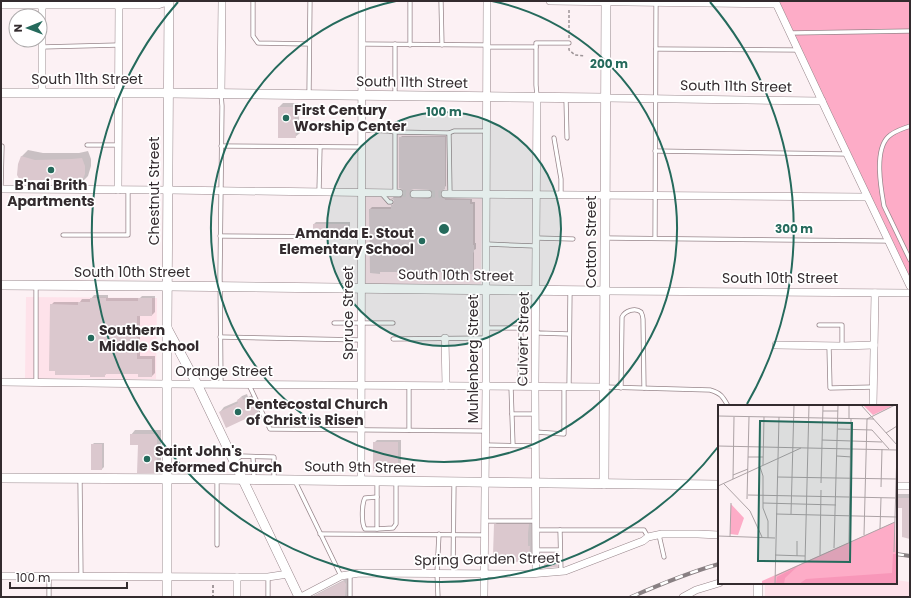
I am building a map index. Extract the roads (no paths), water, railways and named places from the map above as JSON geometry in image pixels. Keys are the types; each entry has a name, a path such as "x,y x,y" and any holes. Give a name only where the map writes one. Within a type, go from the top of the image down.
{"street":[{"path":"1,5 27,3 118,3 158,5 169,1"},
{"name":"Chestnut Street","path":"167,597 169,1"},
{"path":"220,94 222,1"},
{"name":"Spruce Street","path":"361,481 362,1"},
{"name":"Muhlenberg Street","path":"484,597 486,445 487,1"},
{"path":"550,1 775,2 910,285"},
{"name":"Cotton Street","path":"604,484 606,1"},
{"path":"118,3 118,190"},
{"path":"42,48 42,93"},
{"name":"South 11th Street","path":"1,93 168,93 822,101"},
{"name":"Culvert Street","path":"536,573 535,386 537,97"},
{"path":"1,189 396,193"},
{"path":"414,194 428,194"},
{"path":"447,194 867,197"},
{"name":"South 10th Street","path":"1,285 910,293"},
{"path":"873,405 875,293"},
{"path":"167,327 197,384 300,597"},
{"path":"445,338 446,386"},
{"path":"776,345 874,345"},
{"name":"Orange Street","path":"1,382 604,387"},
{"name":"South 9th Street","path":"1,478 254,479 718,485"},
{"path":"897,486 910,486"},
{"name":"Spring Garden Street","path":"300,597 340,576 359,573 485,574 560,572 643,541 648,537 659,535 718,535"},
{"path":"1,576 268,577 288,574"},
{"path":"237,577 237,597"},
{"path":"683,597 696,590 718,583"},
{"path":"758,584 758,597"}],"lane":[{"path":"253,1 253,36 258,43 310,44"},
{"path":"309,95 310,1"},
{"path":"410,1 410,44"},
{"path":"441,1 442,45"},
{"path":"655,238 656,2"},
{"path":"790,34 910,31"},
{"path":"362,44 536,47 536,43 569,43"},
{"path":"395,44 395,96"},
{"path":"48,47 118,45"},
{"name":"Culvert Street","path":"536,47 537,97"},
{"path":"656,49 797,50"},
{"path":"220,94 222,106 220,384"},
{"path":"566,98 567,138"},
{"path":"910,126 894,132 887,138 882,147 879,162 884,206 910,260"},
{"path":"361,130 449,133 454,131 486,131"},
{"path":"395,132 396,193"},
{"path":"447,194 449,133"},
{"path":"554,138 561,179 561,194"},
{"path":"86,145 118,145"},
{"path":"1,146 1,189"},
{"path":"221,146 361,147"},
{"path":"320,147 320,193"},
{"path":"655,151 847,154"},
{"path":"63,235 128,235 128,190"},
{"path":"381,193 389,202 391,202"},
{"path":"220,236 361,237"},
{"path":"605,238 888,241"},
{"path":"486,244 573,239"},
{"path":"36,286 36,382"},
{"path":"536,432 564,434 570,290"},
{"path":"622,388 622,317 628,310 640,312 643,319 644,388"},
{"path":"334,323 393,323"},
{"path":"819,325 842,325 842,346"},
{"path":"486,328 521,328 520,387"},
{"path":"536,332 569,334"},
{"path":"220,337 361,340"},
{"path":"393,339 486,338"},
{"path":"829,346 830,388 874,387"},
{"path":"248,384 270,429 486,431"},
{"path":"409,386 409,430"},
{"path":"511,387 513,445"},
{"path":"604,387 710,390 718,392 724,398 728,405"},
{"path":"512,414 536,414"},
{"path":"486,445 536,446"},
{"path":"234,461 241,456 274,457 274,480"},
{"path":"253,457 254,479"},
{"path":"80,479 81,576"},
{"path":"217,479 217,545"},
{"path":"295,480 340,576"},
{"path":"377,481 377,529"},
{"path":"377,497 366,498 363,501 363,525 365,529 393,528 396,524 396,481"},
{"path":"453,573 454,482"},
{"path":"485,521 536,521"},
{"path":"536,530 644,530 648,537"},
{"path":"560,530 560,572"},
{"path":"320,534 485,534"},
{"path":"438,597 437,573 439,534"},
{"path":"659,535 664,557"},
{"path":"536,550 560,550"},
{"path":"350,575 350,597"},
{"path":"49,576 49,597"},
{"path":"268,577 268,597"}],"tunnel":[{"path":"399,193 414,194"},
{"path":"428,194 445,194"}],"railway":[{"path":"897,554 910,556"},
{"path":"631,597 674,579 718,564"}],"place":[{"name":"First Century Worship Center","path":"286,118"},
{"name":"B'nai Brith Apartments","path":"51,170"},
{"name":"Amanda E. Stout Elementary School","path":"422,241"},
{"name":"Southern Middle School","path":"91,338"},
{"name":"Pentecostal Church of Christ is Risen","path":"238,412"},
{"name":"Saint John's Reformed Church","path":"147,459"}]}
